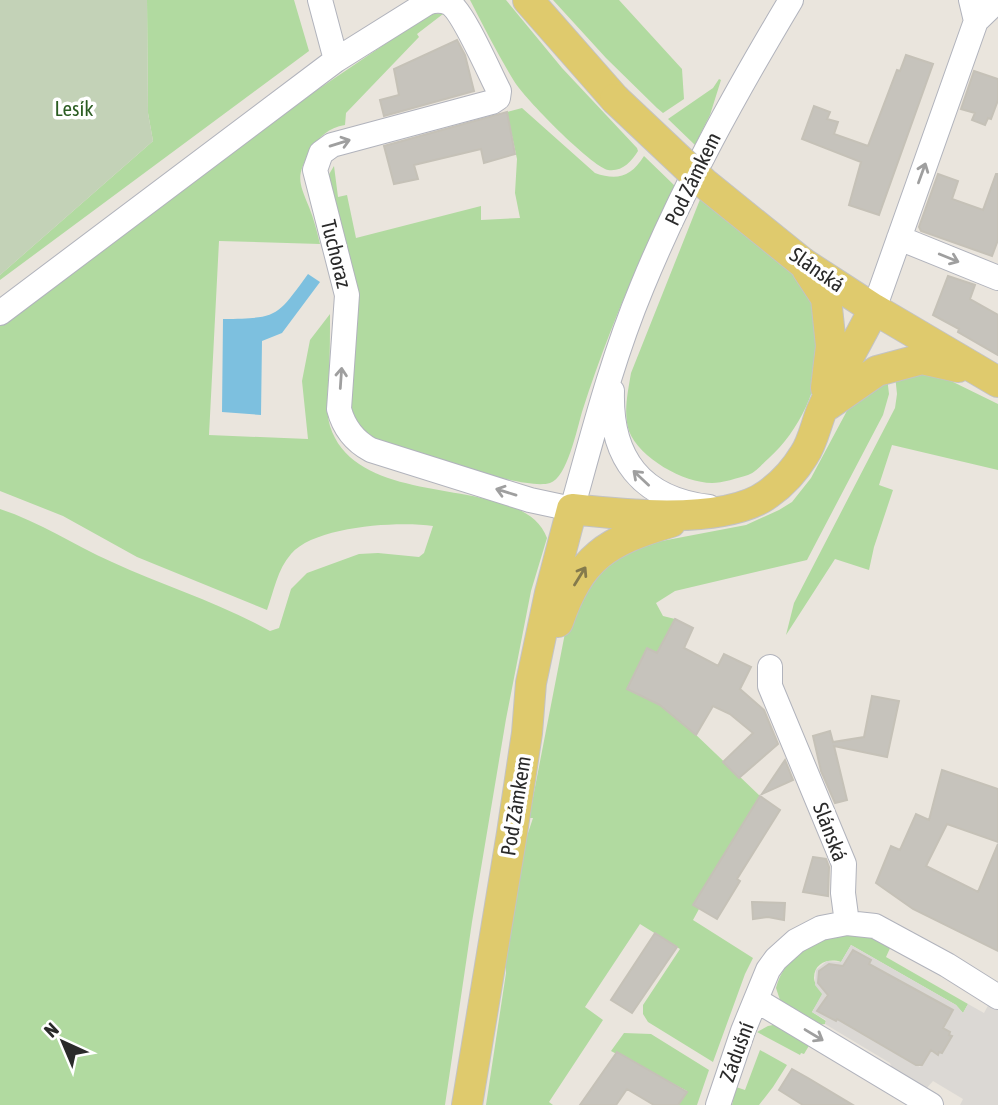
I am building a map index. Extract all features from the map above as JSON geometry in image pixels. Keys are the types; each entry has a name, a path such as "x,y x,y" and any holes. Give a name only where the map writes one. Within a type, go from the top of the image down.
{"main road":[{"name":"Slánská","path":"528,0 615,99 704,183 803,263 874,309 989,377"},
{"path":"803,263 826,298 828,310 831,346 823,410"},
{"name":"Pod Zámkem","path":"467,1105 527,733 533,672 572,509 623,514 712,512 746,505 766,495 788,476 806,452 823,410 874,309"},
{"path":"823,410 877,371 922,359 989,377"},
{"path":"527,733 561,612 579,575 589,563 601,551 621,540 648,529 712,512"}],"street":[{"path":"0,313 336,60 320,0"},
{"name":"Pod Zámkem","path":"572,509 613,366 642,287 679,206 739,89 791,0"},
{"path":"874,309 974,11 998,0"},
{"name":"Tuchoraz","path":"336,60 433,1 449,3 463,20 499,91 498,98 492,102 332,145 321,153 316,164 328,224 347,295 339,410 342,420 354,438 371,450 530,500 572,509"},
{"path":"899,237 998,278"},
{"name":"Pod Zámkem","path":"613,366 614,429 621,452 635,474 657,491 673,499 702,506 712,512"},
{"name":"Slánská","path":"770,667 770,686 844,864 843,893 847,923"},
{"path":"847,923 875,926 896,936 998,997"},
{"name":"Zádušní","path":"718,1105 768,970 786,949 808,934 847,923"},
{"path":"756,1000 931,1105"}],"green space":[{"name":"Lesík","path":"0,0 147,0 148,113 153,141 0,275"},
{"path":"147,0 294,0 309,51 0,280 0,275 153,141 148,113"},
{"path":"470,0 506,0 562,68 637,148 638,151 629,162 622,168 613,170 599,166 544,116 514,81"},
{"path":"553,0 619,0 682,69 684,99 663,113 606,58"},
{"path":"431,13 443,14 417,34 419,37 346,113 345,125 325,133 306,159 300,178 320,244 219,241 209,435 308,439 302,381 310,340 330,314 328,413 330,426 346,454 372,472 405,483 507,505 532,518 547,538 531,591 506,719 445,1105 0,1105 0,509 29,520 112,562 232,612 270,631 279,628 291,589 307,573 359,554 419,557 424,553 433,526 379,525 318,537 291,554 276,581 267,610 137,557 63,516 0,491 0,326 283,113"},
{"path":"719,79 721,80 710,115 695,145 668,119 713,88"},
{"path":"522,108 595,173 617,177 629,173 644,156 675,186 613,325 566,463 556,479 541,484 501,478 390,448 371,438 359,425 351,413 328,176 334,166 338,197 347,195 356,238 481,206 481,220 520,218 515,193 517,159 507,112"},
{"path":"701,197 765,247 795,277 814,308 820,348 813,389 805,409 783,444 751,474 712,483 676,474 652,459 634,441 626,417 631,373"},
{"path":"912,373 947,379 998,404 998,470 892,445 879,485 893,490 869,570 835,559 786,635 794,603 895,408 895,375"},
{"path":"887,377 889,394 883,415 807,560 675,591 656,603 663,616 675,619 657,653 647,648 627,688 670,710 760,796 694,905 699,909 693,920 753,958 713,1062 648,1022 643,1014 643,1005 680,949 640,924 585,1007 603,1020 549,1102 553,1105 486,1105 506,973 506,956 526,839 533,818 529,818 565,633 593,571 646,544 746,525 792,502 811,478 849,407"},
{"path":"845,934 864,935 891,946 886,957 968,1004 963,1013 956,1005 851,945 841,962 823,962 817,968 814,980 823,994 812,1012 826,1021 825,1024 813,1026 781,1003 776,988 793,958 812,945"},
{"path":"778,1024 810,1044 804,1054 800,1055 757,1032"},
{"path":"624,1033 651,1034 709,1070 697,1105 678,1105 687,1091 611,1051"},
{"path":"760,1050 787,1065 759,1105 732,1105 736,1087 745,1090"}],"shaded area":[{"path":"851,945 956,1005 963,1013 968,1004 984,1013 990,1002 998,1006 998,1105 960,1105 963,1099 933,1081 924,1091 894,1073 890,1063 825,1024 826,1020 812,1012 822,994 815,985 816,970 827,961 841,962","holes":["853,950 871,960 870,965 945,1006 941,1030 950,1032 952,1037 942,1053 938,1054 932,1047 920,1067 837,1018 835,1021 818,1011 827,994 818,983 819,971 829,964 843,966"]}],"water":[{"path":"308,274 320,282 282,333 262,341 261,415 222,412 223,319 255,318 274,313 289,299"}],"building":[{"path":"457,40 465,55 474,91 384,116 380,100 399,95 394,69"},
{"path":"906,55 933,64 879,215 849,205 861,162 802,139 814,106 830,112 827,119 838,122 834,134 868,146 897,70 900,71"},
{"path":"974,71 998,79 998,100 991,119 988,118 985,125 972,120 975,113 961,109"},
{"path":"507,112 515,154 484,163 481,149 414,165 418,179 394,184 384,146"},
{"path":"938,174 958,181 952,199 983,210 998,174 998,240 992,256 921,231 919,227"},
{"path":"948,276 975,285 970,299 998,315 998,355 933,315"},
{"path":"675,619 693,628 684,648 718,666 724,654 751,667 740,689 764,710 778,744 739,778 723,762 753,733 730,714 713,706 696,735 660,705 627,689 647,648 657,653"},
{"path":"872,696 899,701 887,757 834,746 847,800 835,803 821,771 813,736 830,731 833,742 864,737"},
{"path":"785,760 793,780 762,794"},
{"path":"942,770 998,789 998,842 947,824 926,866 978,892 998,844 998,951 913,909 876,883 891,846 900,850 916,814 929,820"},
{"path":"760,796 780,810 737,879 740,881 717,919 693,905"},
{"path":"813,857 826,859 829,867 828,896 803,892"},
{"path":"752,902 785,903 784,920 768,917 753,919"},
{"path":"655,933 677,947 632,1013 611,1000"},
{"path":"853,950 871,960 869,964 953,1010 943,1028 952,1036 942,1053 939,1052 938,1055 931,1050 922,1065 916,1065 837,1019 836,1021 817,1011 828,995 818,983 819,971 829,964 843,966"},
{"path":"617,1052 687,1092 678,1105 654,1105 627,1089 616,1105 580,1105"},
{"path":"792,1069 853,1105 803,1105 779,1090"}]}
